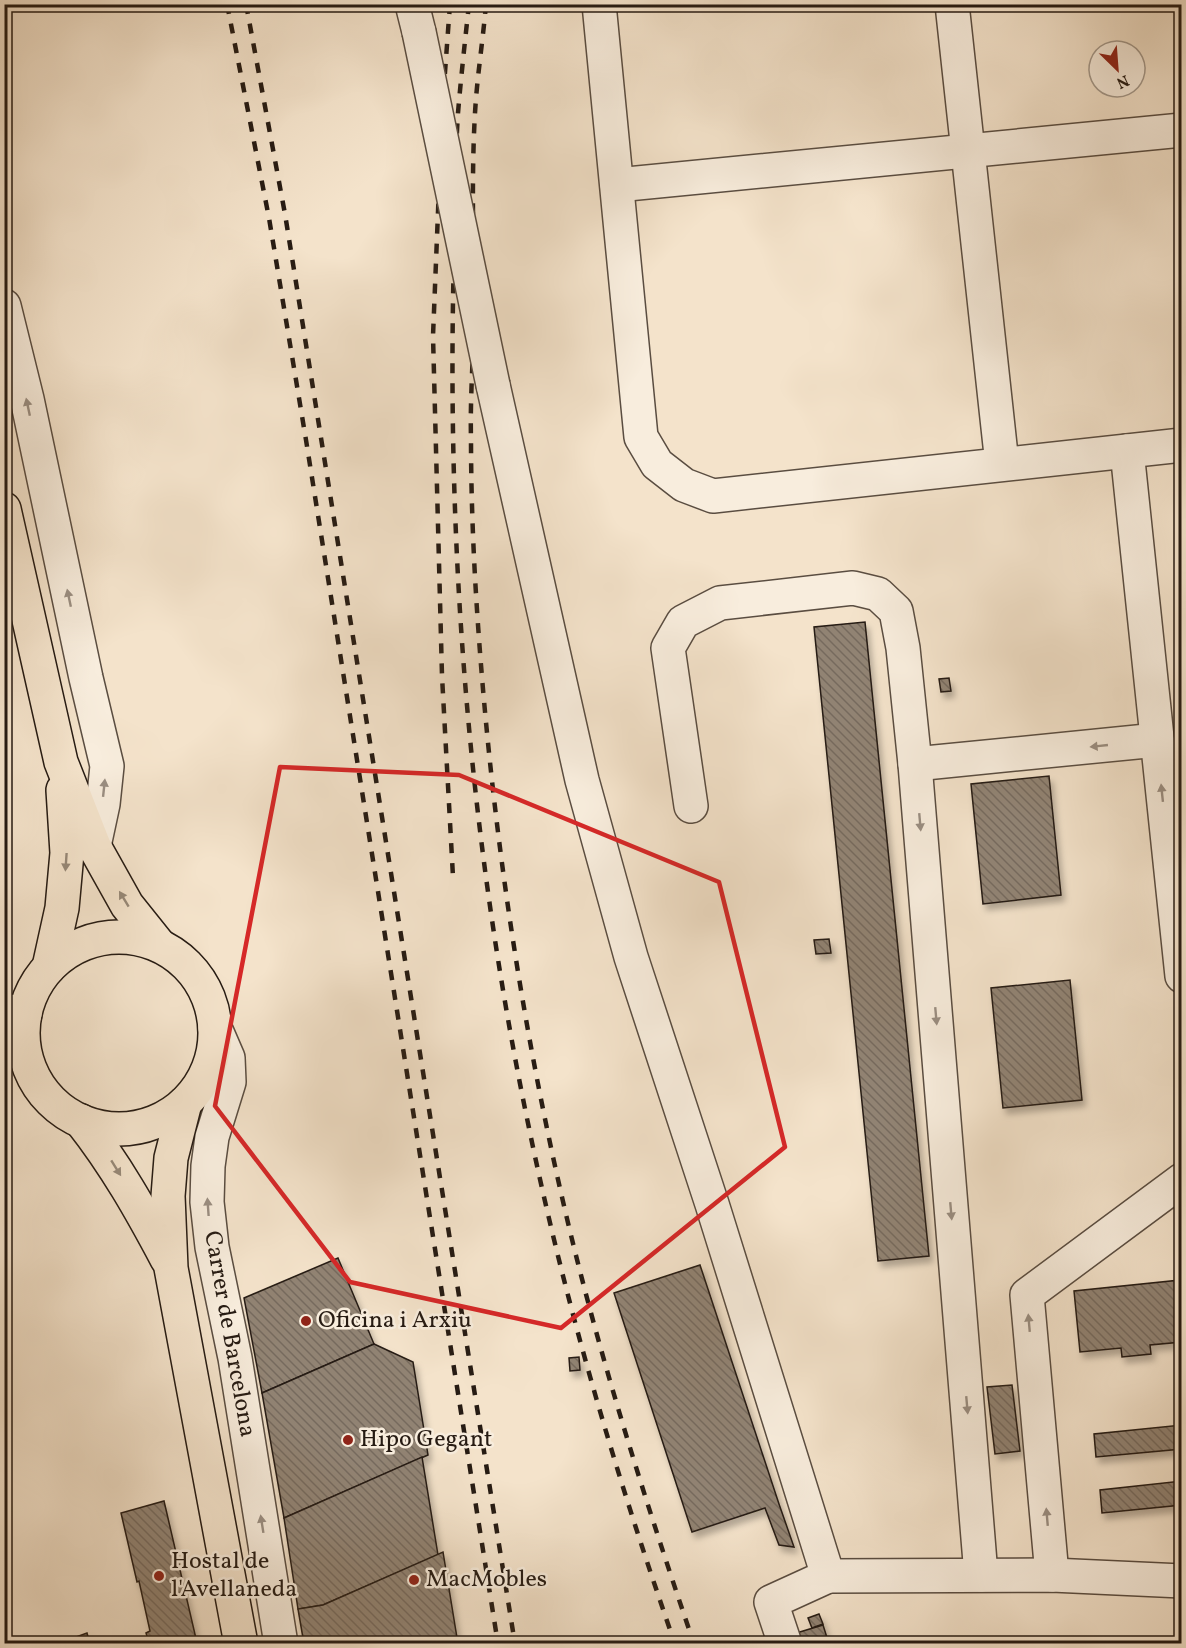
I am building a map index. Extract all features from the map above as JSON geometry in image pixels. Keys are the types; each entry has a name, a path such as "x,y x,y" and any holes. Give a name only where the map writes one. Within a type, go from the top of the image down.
{"main road":[{"path":"4,509 61,762 94,846 127,905 159,945"},
{"path":"49,967 63,908 67,853 61,762"},
{"path":"102,938 142,939 159,945 173,952 190,967 211,1002 215,1047 210,1065 185,1103 163,1118 136,1127 110,1128 81,1120 62,1109 47,1096 35,1077 15,1012 31,996 40,978 49,967 72,950 102,938"},
{"name":"Carrer de Barcelona","path":"185,1103 171,1158 168,1196 171,1268 241,1644"},
{"name":"Carrer de Barcelona","path":"81,1120 109,1157 139,1205 171,1268"}],"street":[{"path":"599,4 641,437 657,464 684,485 713,496 1182,445"},
{"path":"952,4 1002,464"},
{"path":"415,18 493,385 582,780 631,957 712,1204 828,1576"},
{"path":"617,185 1182,130"},
{"path":"4,306 27,399 106,766 103,804 94,846"},
{"path":"1127,451 1182,976"},
{"path":"691,806 668,648 682,621 720,603 853,588 878,594 896,611 903,648 915,764 981,1575"},
{"path":"915,764 1157,740"},
{"name":"Carrer de Barcelona","path":"215,1028 228,1058 230,1082 212,1137 207,1202 212,1247 235,1358 281,1644"},
{"path":"1052,1575 1027,1295 1182,1180"},
{"path":"784,1644 771,1602 828,1576 1052,1575 1182,1581"}],"highlighted area":[{"path":"280,767 459,775 719,882 785,1147 561,1328 350,1282 215,1106"}],"building":[{"path":"1175,488 1182,488 1182,547"},
{"path":"865,622 929,1256 878,1261 814,627"},
{"path":"949,678 951,691 941,692 939,679"},
{"path":"1049,776 1061,895 983,904 971,784"},
{"path":"829,939 831,953 816,954 814,940"},
{"path":"1070,980 1082,1100 1003,1108 991,988"},
{"name":"Oficina i Arxiu","path":"338,1258 374,1344 262,1393 244,1298"},
{"path":"700,1265 794,1547 779,1545 765,1508 692,1532 614,1293"},
{"path":"1180,1275 1182,1275 1182,1342 1150,1345 1151,1354 1122,1357 1121,1348 1080,1352 1074,1291 1180,1280"},
{"path":"374,1344 413,1362 428,1455 284,1518 262,1393"},
{"path":"579,1357 580,1370 570,1371 569,1358"},
{"path":"1012,1385 1020,1451 995,1454 987,1387"},
{"path":"1182,1425 1182,1449 1096,1457 1094,1434"},
{"path":"422,1457 438,1555 323,1605 298,1609 284,1518"},
{"path":"1182,1481 1182,1505 1102,1513 1100,1490"},
{"name":"Hostal de l'Avellaneda","path":"164,1501 197,1643 207,1639 208,1644 146,1644 149,1643 146,1633 150,1631 121,1513"},
{"name":"MacMobles","path":"443,1552 458,1644 304,1644 298,1609 323,1605"},
{"path":"819,1614 823,1624 812,1628 808,1618"},
{"path":"823,1625 829,1644 796,1644 793,1634"},
{"path":"87,1633 90,1644 57,1644"}],"railway":[{"path":"227,4 269,218 306,440 498,1644"},
{"path":"246,4 285,214 515,1644"},
{"path":"450,4 442,113 433,336 442,676 453,877"},
{"path":"469,4 457,131 452,365 458,584 477,803 508,1020 543,1193 575,1324 612,1453 675,1644"},
{"path":"486,4 474,139 472,495 481,665 504,877 526,1018 569,1227 596,1332 627,1437 694,1644"}],"place":[{"name":"Oficina i Arxiu","path":"306,1321"},
{"name":"Hipo Gegant","path":"348,1440"},
{"name":"Hostal de l'Avellaneda","path":"159,1576"},
{"name":"MacMobles","path":"414,1580"}]}
